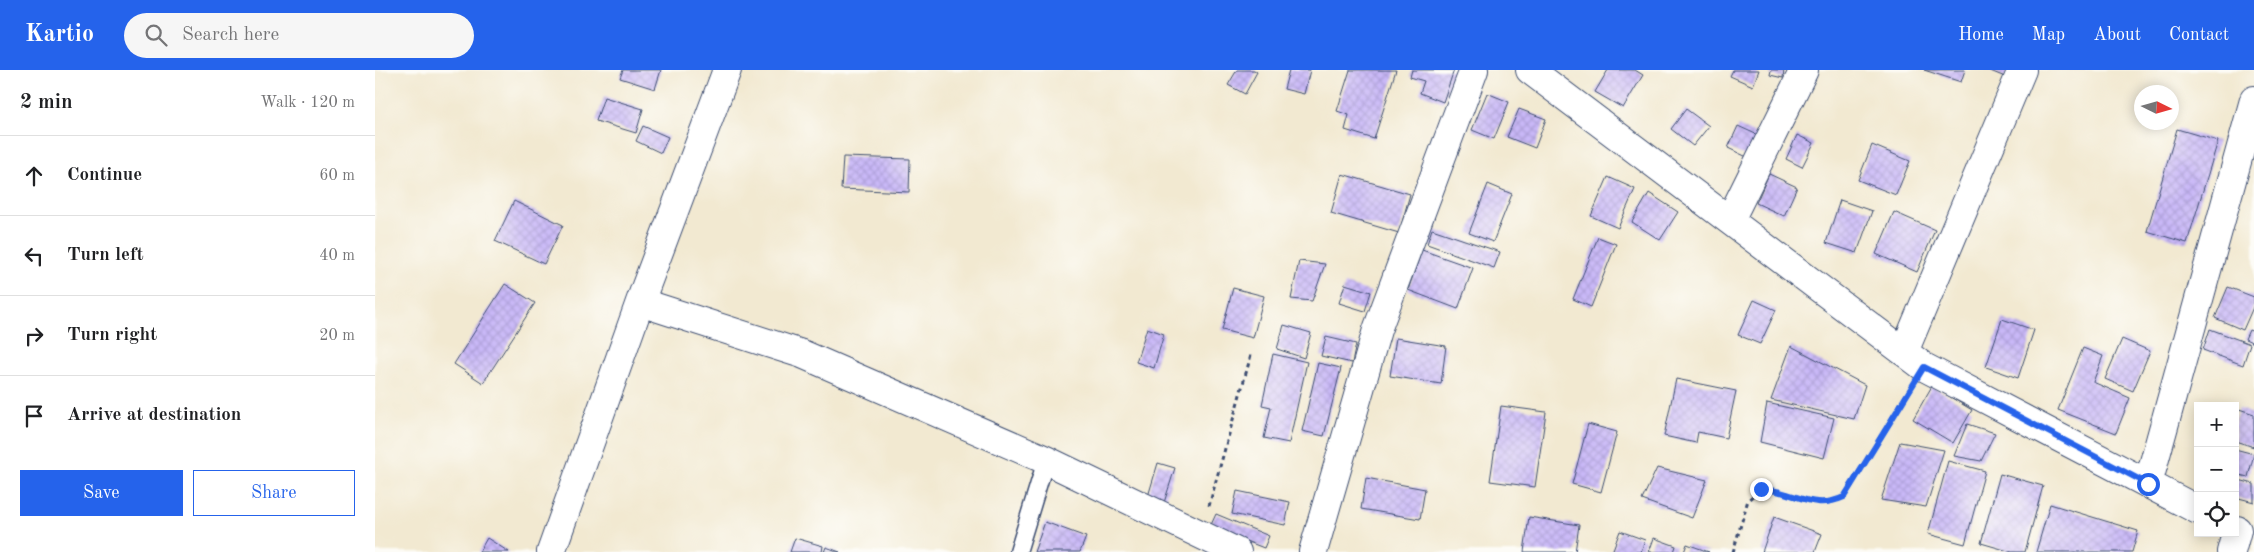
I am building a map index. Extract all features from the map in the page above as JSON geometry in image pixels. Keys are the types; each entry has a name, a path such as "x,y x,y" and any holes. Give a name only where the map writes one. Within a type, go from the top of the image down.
{"street":[{"path":"551,552 640,302 727,70"},
{"path":"1313,552 1377,330 1475,70"},
{"path":"1530,70 1914,359 2194,508"},
{"path":"1730,220 1804,70"},
{"path":"1914,359 2022,70"},
{"path":"2148,484 2254,100"},
{"path":"640,302 802,354 1047,460 1237,552"}],"lane":[{"path":"1019,552 1047,460"}],"path":[{"path":"1202,534 1251,355"},
{"path":"1733,552 1748,500 1761,489 1778,490 1815,503 1831,503 1844,497 1914,359"}],"building":[{"path":"623,70 661,70 655,89 620,78"},
{"path":"1237,70 1254,70 1257,72 1245,94 1228,85"},
{"path":"1289,70 1310,70 1304,94 1284,89"},
{"path":"1350,70 1396,70 1374,139 1345,130 1349,115 1337,111"},
{"path":"1412,70 1454,70 1443,102 1420,93 1424,81 1410,77"},
{"path":"1608,70 1635,70 1643,75 1623,108 1595,92"},
{"path":"1733,70 1759,70 1753,86 1730,76"},
{"path":"1771,70 1784,70 1783,78 1770,75"},
{"path":"1924,70 1965,70 1961,82"},
{"path":"1988,70 2008,70 2005,77"},
{"path":"1487,93 1509,102 1494,139 1472,130"},
{"path":"604,97 643,109 636,133 596,121"},
{"path":"1519,109 1546,119 1535,148 1507,137"},
{"path":"1686,109 1709,126 1693,146 1671,129"},
{"path":"643,126 668,137 661,153 636,141"},
{"path":"1738,126 1760,136 1749,158 1728,148"},
{"path":"2177,130 2218,141 2187,243 2147,231"},
{"path":"1797,135 1814,143 1802,167 1786,159"},
{"path":"1872,145 1910,161 1896,195 1858,180"},
{"path":"843,157 910,159 909,192 841,189"},
{"path":"1342,174 1410,194 1399,233 1331,213"},
{"path":"1769,174 1797,187 1784,216 1756,203"},
{"path":"1608,177 1635,189 1618,228 1591,216"},
{"path":"1488,184 1512,194 1493,242 1469,233"},
{"path":"1649,193 1678,212 1660,240 1632,222"},
{"path":"1840,200 1872,211 1857,253 1826,243"},
{"path":"514,201 563,225 544,264 495,241"},
{"path":"1894,212 1935,230 1917,272 1876,254"},
{"path":"1432,229 1500,252 1494,268 1427,244"},
{"path":"1598,237 1616,244 1591,307 1573,299"},
{"path":"1422,250 1473,268 1458,309 1408,290"},
{"path":"1299,261 1325,264 1312,301 1291,299"},
{"path":"505,284 535,303 483,383 454,364"},
{"path":"1345,284 1371,292 1365,311 1339,303"},
{"path":"2228,287 2254,297 2254,305 2243,330 2215,318"},
{"path":"1233,288 1264,296 1253,338 1222,330"},
{"path":"1754,300 1776,310 1760,344 1738,335"},
{"path":"2002,319 2034,330 2018,378 1986,367"},
{"path":"1284,325 1311,333 1304,358 1277,349"},
{"path":"1147,328 1164,334 1154,368 1136,362"},
{"path":"2210,329 2250,344 2243,365 2203,350"},
{"path":"2249,330 2254,332 2254,343 2245,339"},
{"path":"1326,337 1356,344 1352,363 1321,356"},
{"path":"1396,338 1446,346 1441,384 1390,376"},
{"path":"2122,339 2150,351 2133,391 2105,379"},
{"path":"1791,346 1865,385 1854,419 1771,400"},
{"path":"2083,348 2103,356 2093,382 2130,398 2116,433 2058,410"},
{"path":"1273,354 1307,362 1289,443 1264,438 1271,407 1262,405"},
{"path":"1318,363 1341,368 1324,436 1302,431"},
{"path":"1676,379 1736,391 1726,438 1698,432 1696,443 1664,436"},
{"path":"1932,386 1972,410 1953,443 1913,419"},
{"path":"1767,403 1834,418 1824,458 1760,442"},
{"path":"1501,406 1546,412 1535,487 1490,481"},
{"path":"2239,409 2254,414 2254,447 2239,442"},
{"path":"1588,424 1617,432 1601,492 1572,484"},
{"path":"1967,424 1995,433 1981,461 1954,456"},
{"path":"1900,442 1944,450 1926,507 1881,500"},
{"path":"2239,450 2254,454 2248,477 2239,475"},
{"path":"1948,461 1985,471 1965,544 1928,534"},
{"path":"1158,463 1175,468 1162,509 1146,503"},
{"path":"1657,468 1707,480 1692,518 1642,500"},
{"path":"2000,474 2043,486 2025,552 2012,552 1981,543"},
{"path":"1366,478 1425,489 1420,519 1361,509"},
{"path":"2239,480 2254,484 2254,502 2239,498"},
{"path":"1237,491 1290,502 1285,525 1232,514"},
{"path":"2050,504 2138,531 2132,552 2036,552"},
{"path":"1216,514 1269,536 1264,548 1210,527"},
{"path":"1529,517 1579,525 1575,552 1524,552"},
{"path":"1774,517 1822,534 1815,552 1762,552"},
{"path":"1045,522 1086,537 1080,552 1034,552"},
{"path":"1620,531 1645,540 1641,552 1612,552"},
{"path":"487,538 509,552 479,552"},
{"path":"795,538 823,546 822,552 790,552"},
{"path":"1654,538 1676,546 1674,552 1649,552"},
{"path":"1687,544 1709,552 1684,552"},
{"path":"826,547 840,552 824,552"}],"route":[{"path":"1761,489 1778,490 1815,503 1831,503 1844,497 1924,367 2148,484"}]}
